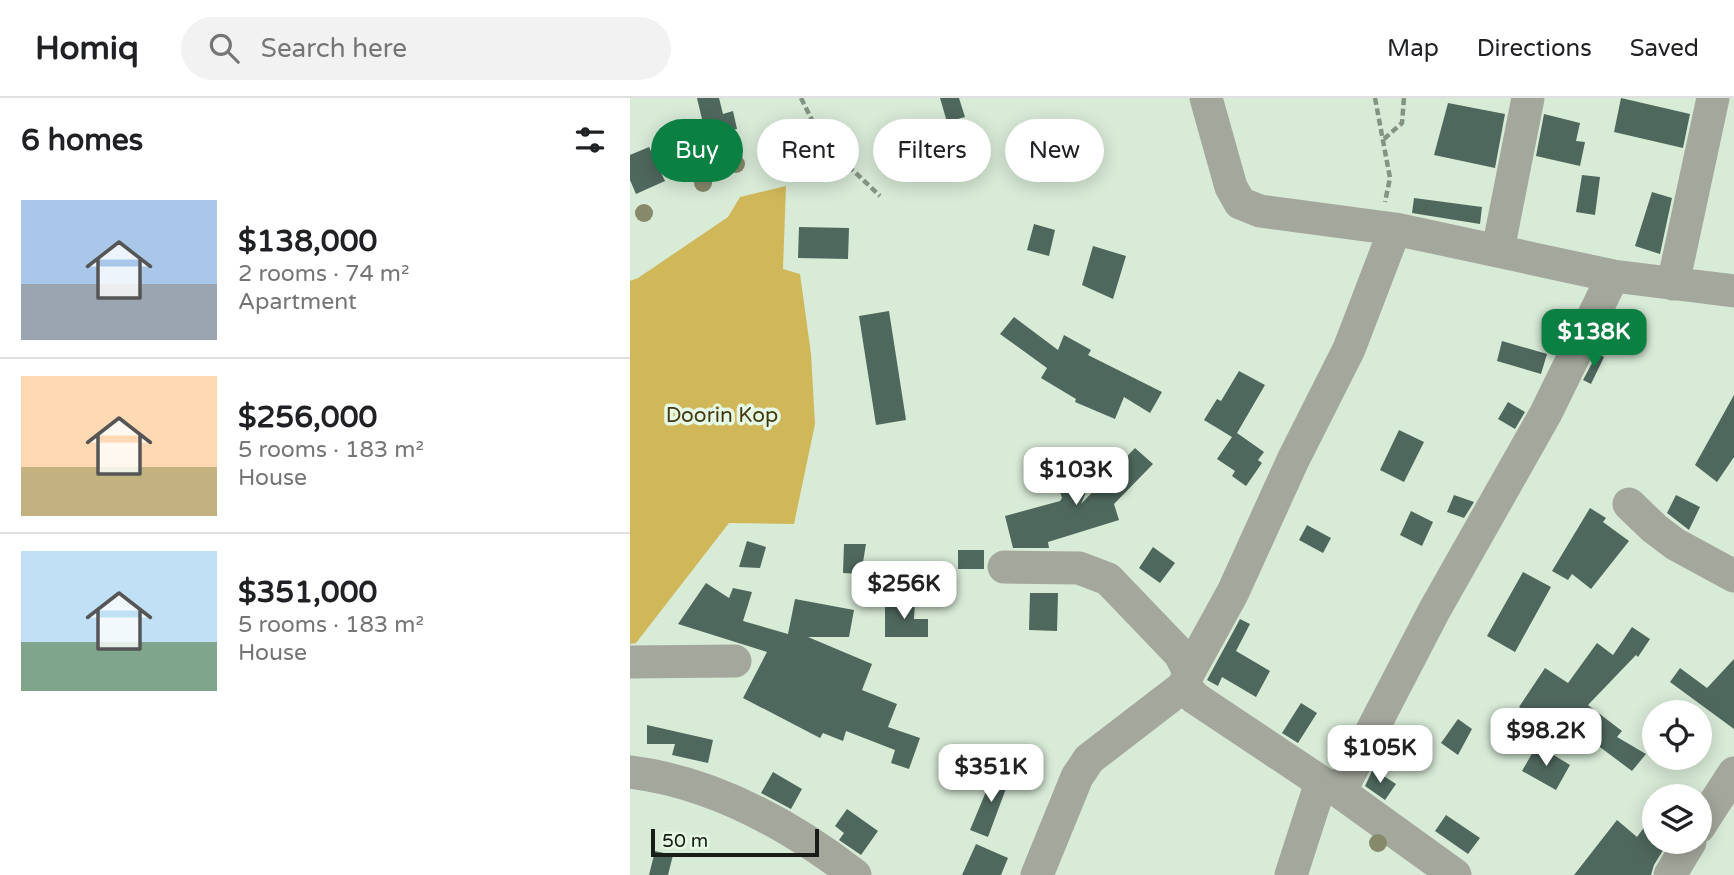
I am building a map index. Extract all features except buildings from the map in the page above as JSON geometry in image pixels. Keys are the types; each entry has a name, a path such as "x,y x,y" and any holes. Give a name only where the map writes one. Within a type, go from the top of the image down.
{"street":[{"path":"1206,98 1231,187 1240,203 1260,211 1388,228 1613,276 1734,290"},
{"path":"1497,250 1528,98"},
{"path":"1673,284 1713,98"},
{"path":"1037,875 1077,776 1089,759 1187,679 1233,592 1293,460 1349,349 1388,228"},
{"path":"1291,875 1330,787 1546,414 1613,276"},
{"path":"1629,504 1675,544 1734,576"},
{"path":"1004,567 1079,568 1108,579 1180,653 1195,698 1330,787 1455,875"},
{"path":"630,662 735,661"},
{"path":"630,772 699,786 754,811 827,853 855,875"},
{"path":"1712,807 1734,773"},
{"path":"1670,875 1683,854"}],"path":[{"path":"801,98 823,142 880,196"},
{"path":"1375,98 1390,178 1388,228"},
{"path":"1384,139 1402,123 1404,98"}],"green space":[{"name":"Doorin Kop","path":"786,186 783,269 800,274 811,354 815,424 794,524 729,523 636,643 630,644 630,281 728,217 740,197"}]}
